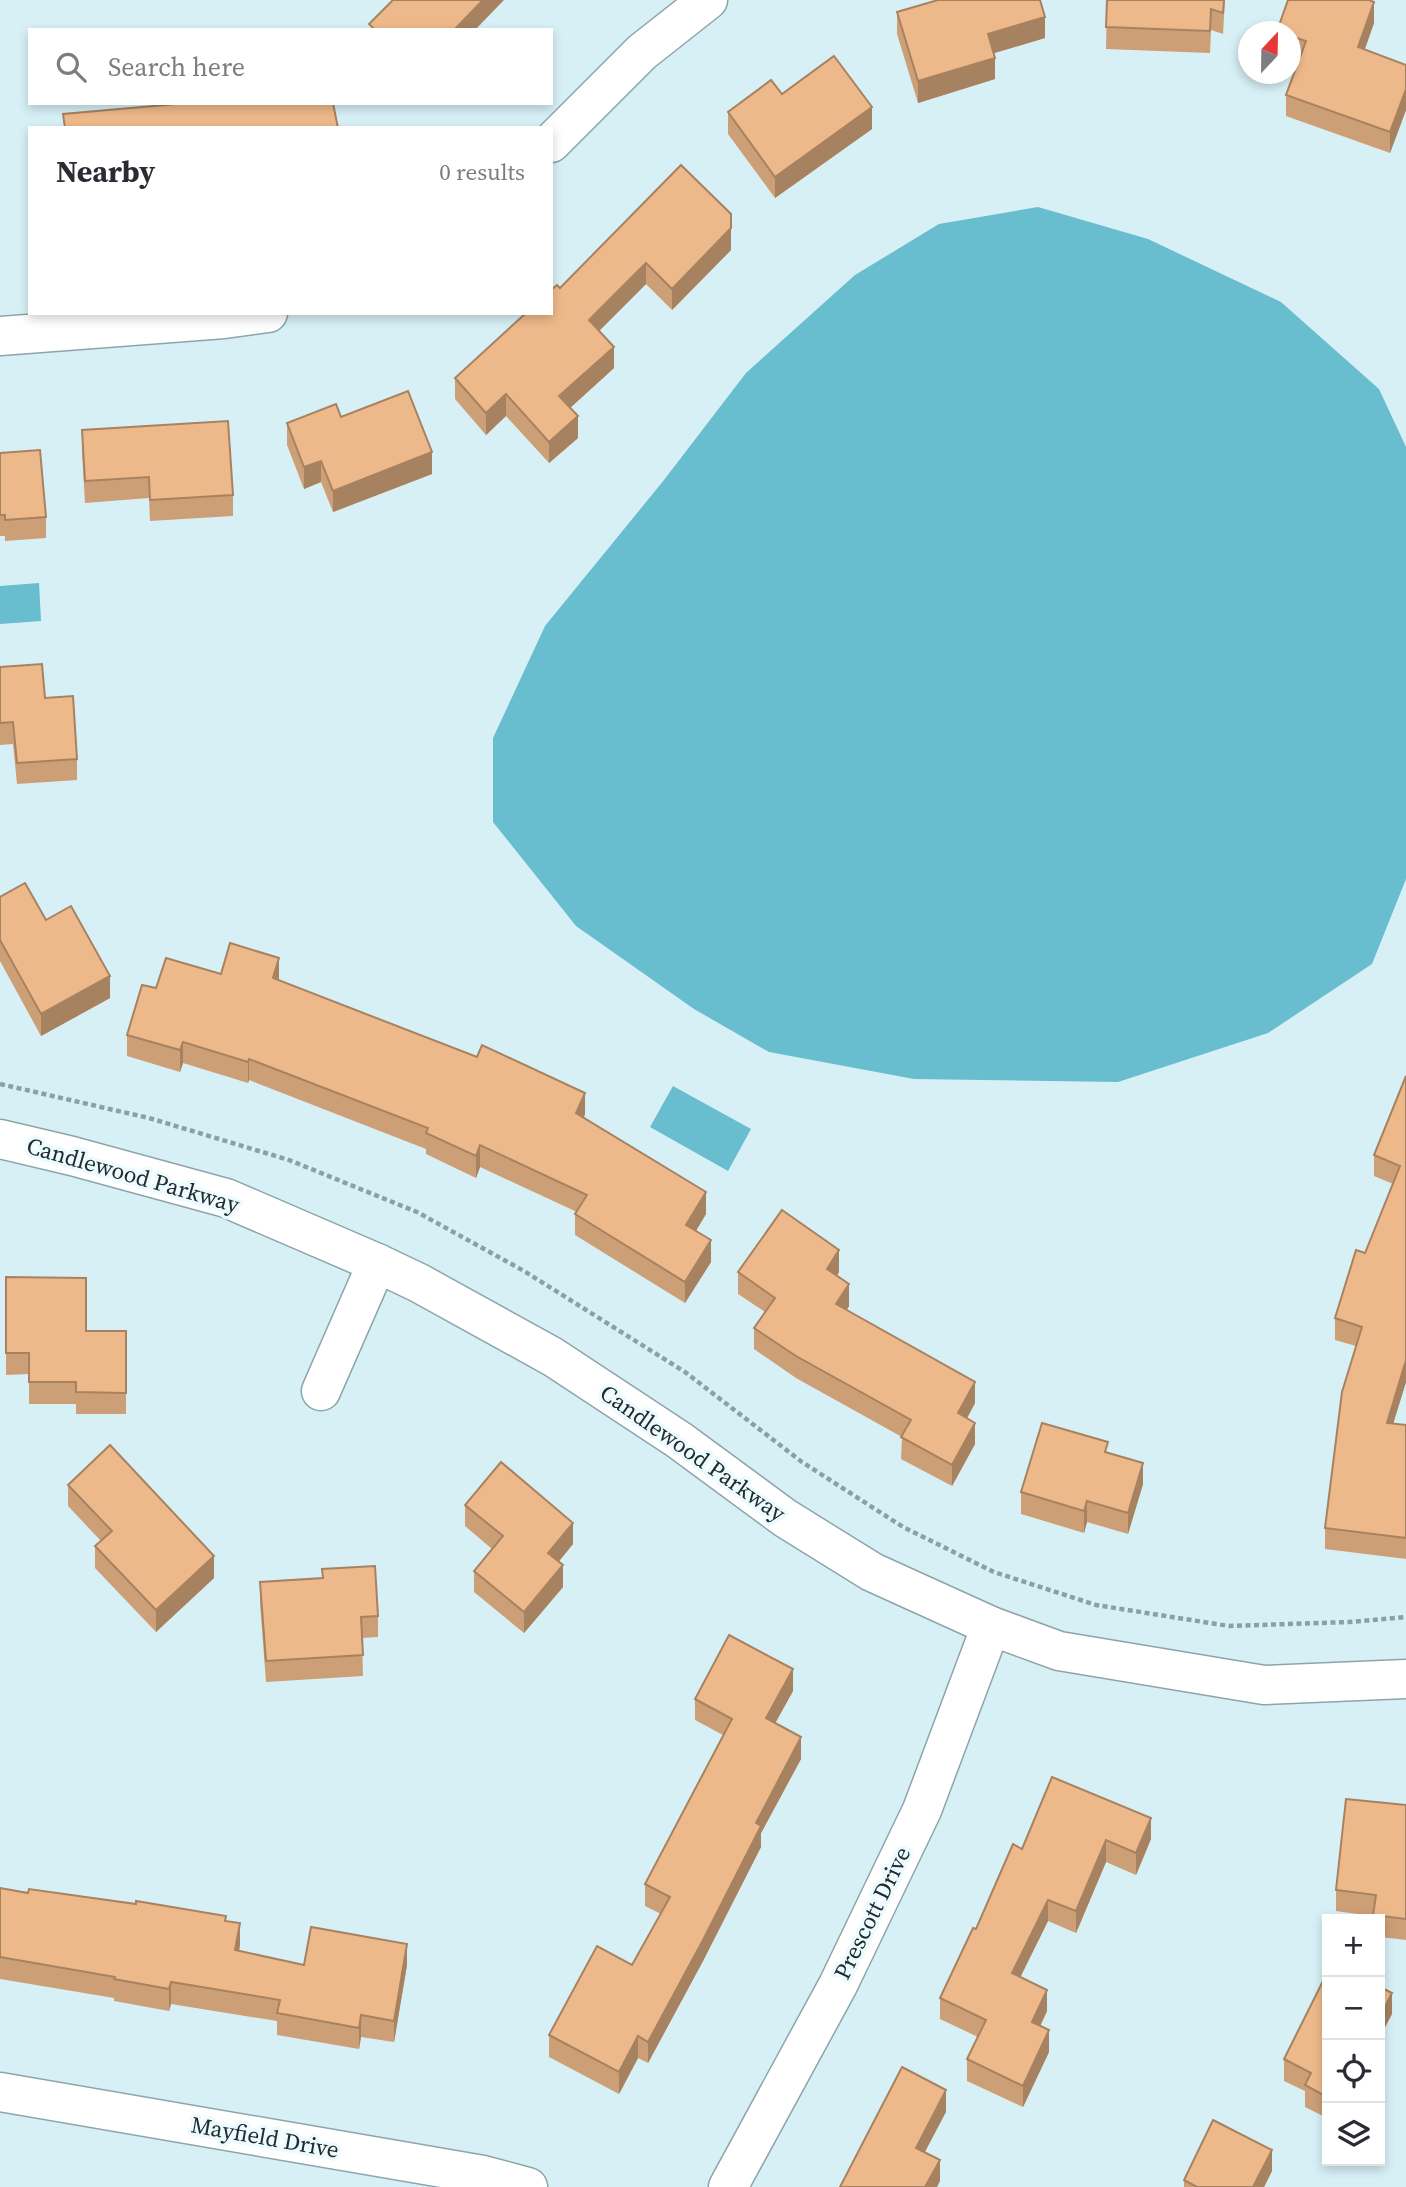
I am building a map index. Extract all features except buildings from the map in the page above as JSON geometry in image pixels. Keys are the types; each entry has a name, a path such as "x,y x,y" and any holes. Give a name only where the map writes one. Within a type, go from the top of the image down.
{"street":[{"path":"553,141 642,52 708,0"},
{"path":"0,336 253,315"},
{"name":"Candlewood Parkway","path":"0,1139 226,1198 419,1283 553,1357 679,1440 785,1518 872,1572 992,1626 1059,1651 1264,1685 1406,1679"},
{"path":"321,1391 377,1263"},
{"name":"Prescott Drive","path":"728,2187 838,1985 922,1810 992,1626"},
{"name":"Mayfield Drive","path":"0,2092 483,2175 528,2187"}],"path":[{"path":"0,1084 149,1118 289,1160 417,1212 524,1271 685,1372 802,1462 903,1527 994,1572 1096,1605 1229,1626 1406,1617"}],"water":[{"path":"1038,207 1148,239 1281,302 1379,389 1406,447 1406,879 1372,964 1268,1033 1118,1082 914,1079 769,1052 694,1009 576,926 493,822 493,738 545,626 664,480 746,373 855,275 939,224"},
{"path":"39,583 41,621 0,624 0,586"},
{"path":"673,1086 751,1129 728,1171 650,1127"}]}
